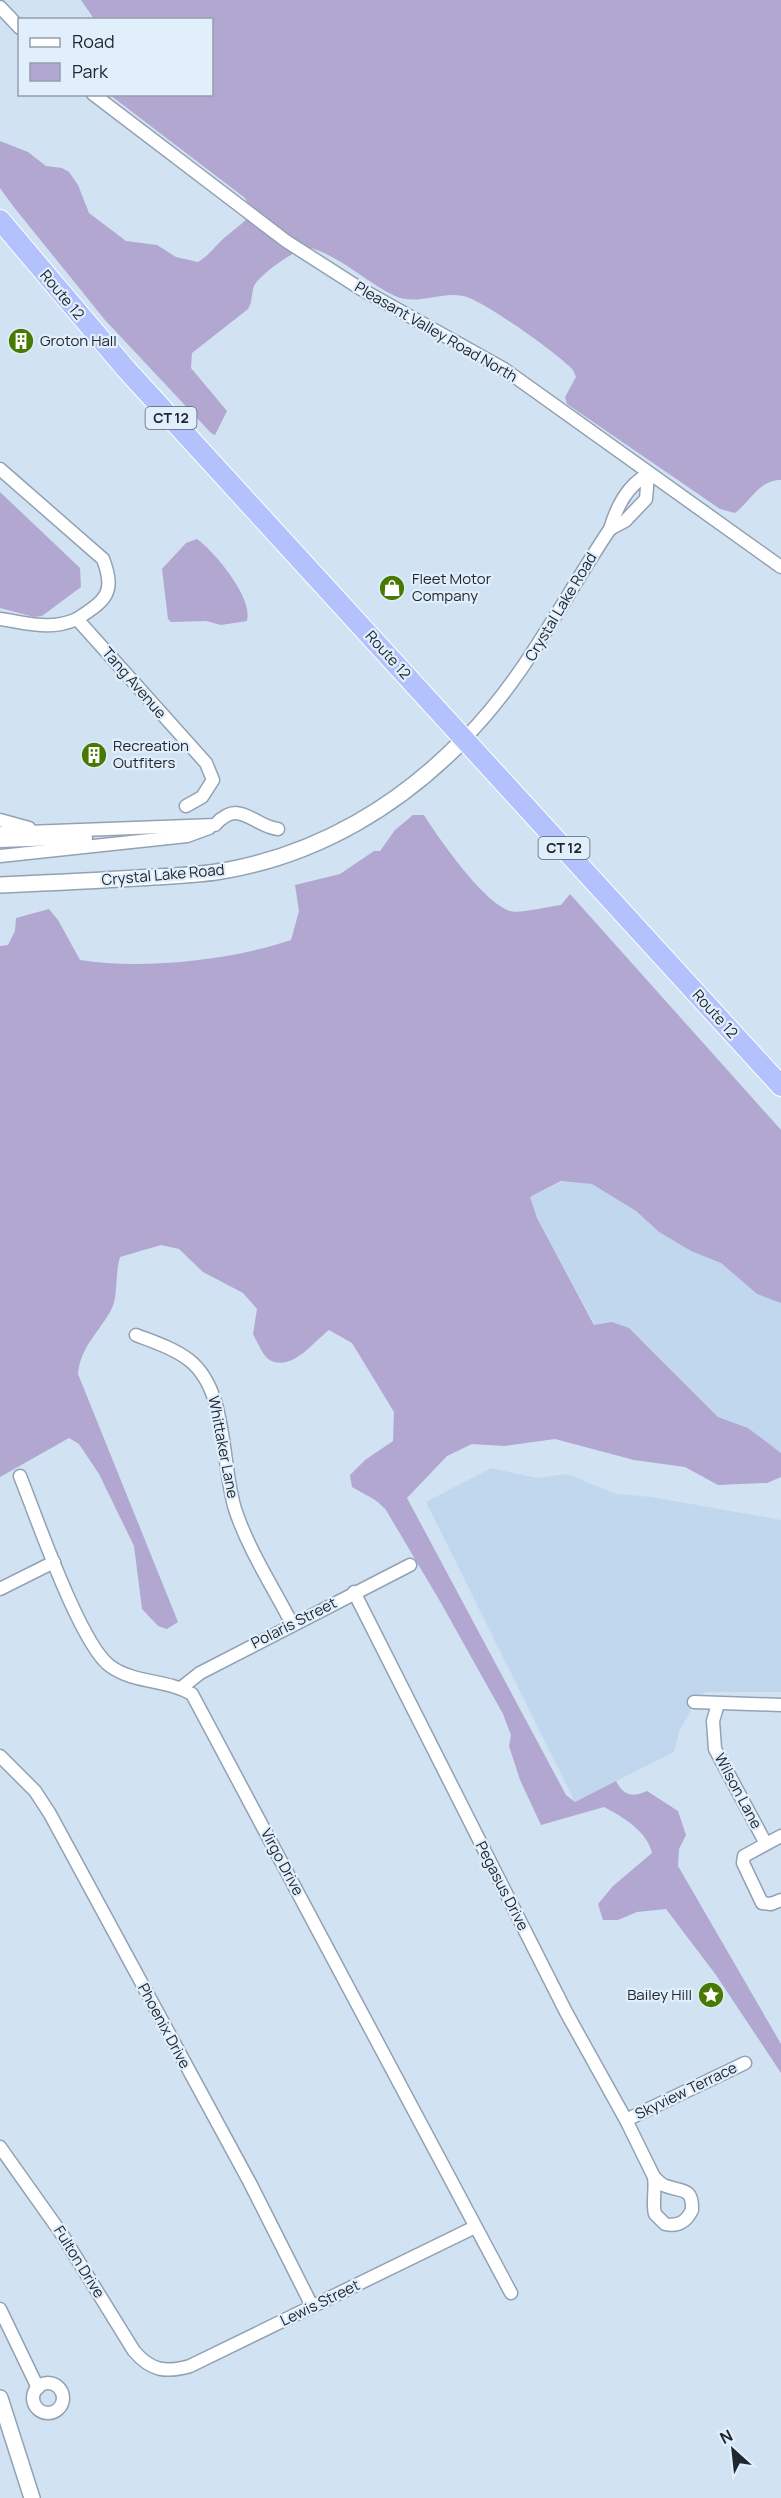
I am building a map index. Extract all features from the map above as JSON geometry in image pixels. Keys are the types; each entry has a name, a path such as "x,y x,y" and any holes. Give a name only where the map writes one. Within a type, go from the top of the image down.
{"highway":[{"name":"Route 12","path":"0,220 126,369 781,1086"}],"street":[{"path":"0,7 18,26"},
{"name":"Pleasant Valley Road North","path":"96,96 286,241 361,289 504,369 781,567"},
{"path":"0,469 103,559 111,580 106,596 78,619 62,626 46,628 0,619"},
{"name":"Crystal Lake Road","path":"0,885 185,875 228,870 268,861 334,836 371,815 422,778 488,715 526,664 610,529 615,511 634,482 648,474"},
{"name":"Crystal Lake Road","path":"610,529 625,521 646,499 648,474"},
{"name":"Tang Avenue","path":"78,619 206,763 213,780 202,797 186,806"},
{"path":"0,856 187,836 215,825 226,816 243,813 250,815 265,826 278,829"},
{"path":"0,820 26,828 78,832 215,825"},
{"path":"0,841 72,840 189,830 215,825"},
{"path":"0,833 57,830"},
{"name":"Whittaker Lane","path":"136,1335 167,1346 190,1360 212,1389 226,1478 235,1510 292,1624"},
{"path":"20,1476 80,1621 108,1664 123,1674 181,1688"},
{"path":"0,1589 54,1562"},
{"name":"Polaris Street","path":"181,1688 194,1676 410,1565"},
{"name":"Pegasus Drive","path":"354,1592 566,2012 626,2120 654,2177"},
{"name":"Virgo Drive","path":"181,1688 192,1694 198,1704 512,2293"},
{"path":"694,1702 781,1705"},
{"name":"Wilson Lane","path":"718,1704 713,1721 716,1749 765,1842"},
{"name":"Phoenix Drive","path":"0,1756 34,1791 50,1814 249,2183 312,2306"},
{"name":"Wilson Lane","path":"781,1836 765,1842 744,1856 743,1863 762,1903 771,1904 781,1899"},
{"name":"Skyview Terrace","path":"626,2120 745,2062"},
{"name":"Fulton Drive","path":"0,2147 61,2233 134,2351 144,2362 162,2371"},
{"name":"Lewis Street","path":"162,2371 190,2366 476,2227"},
{"path":"0,2309 38,2388"},
{"path":"0,2398 32,2498"}],"shaded area":[{"path":"568,1179 592,1184 636,1211 659,1232 691,1251 721,1263 757,1294 781,1303 781,1453 748,1428 718,1417 646,1344 612,1322 595,1325 537,1218 530,1197"},
{"path":"491,1468 537,1478 567,1474 616,1494 652,1497 781,1520 781,1692 707,1692 699,1695 679,1732 674,1752 575,1802 426,1502"}],"green space":[{"path":"81,0 781,0 781,480 761,487 735,513 720,509 567,404 565,397 576,377 573,370 537,340 502,317 473,299 463,296 446,295 412,300 403,299 384,290 330,256 307,247 286,258 263,275 254,286 248,309 192,353 191,368 227,411 215,435 211,433 105,320 0,188 0,141 28,152 46,166 62,168 69,172 78,185 89,213 126,241 157,245 176,257 198,262 252,212 245,198 111,96 213,96 213,18 93,18"},
{"path":"0,492 80,568 81,587 42,616 34,617 0,608"},
{"path":"197,539 223,565 239,589 248,612 247,621 221,625 206,621 171,622 168,619 162,569 186,543"},
{"path":"413,815 424,815 451,854 475,883 499,906 515,912 528,911 561,905 570,894 781,1130 781,1303 757,1294 721,1263 691,1251 659,1232 636,1211 592,1184 561,1181 530,1197 537,1218 594,1325 612,1322 629,1328 718,1417 748,1428 781,1453 781,1477 767,1483 718,1485 685,1467 634,1460 555,1439 505,1446 472,1444 447,1456 407,1498 566,1795 575,1802 616,1781 629,1794 647,1791 678,1811 686,1835 679,1849 678,1866 781,2044 781,2073 716,1975 666,1909 637,1912 618,1920 603,1920 598,1904 613,1886 652,1853 640,1831 604,1807 541,1825 520,1780 509,1746 511,1735 503,1714 441,1603 386,1510 352,1487 350,1475 365,1460 393,1441 394,1412 352,1343 329,1330 302,1354 277,1363 266,1357 253,1334 257,1309 243,1293 203,1272 179,1249 161,1245 120,1257 114,1303 87,1347 78,1374 178,1622 167,1629 158,1626 142,1609 134,1546 99,1474 79,1444 69,1438 0,1477 0,946 8,945 15,931 16,918 49,909 58,920 80,960 104,963 187,961 215,958 268,947 291,940 299,911 295,885 340,874 374,851 380,851 395,830"}],"place":[{"name":"Groton Hall","path":"21,341"},
{"name":"Fleet Motor Company","path":"392,588"},
{"name":"Recreation Outfiters","path":"94,755"},
{"name":"Bailey Hill","path":"711,1995"}]}
